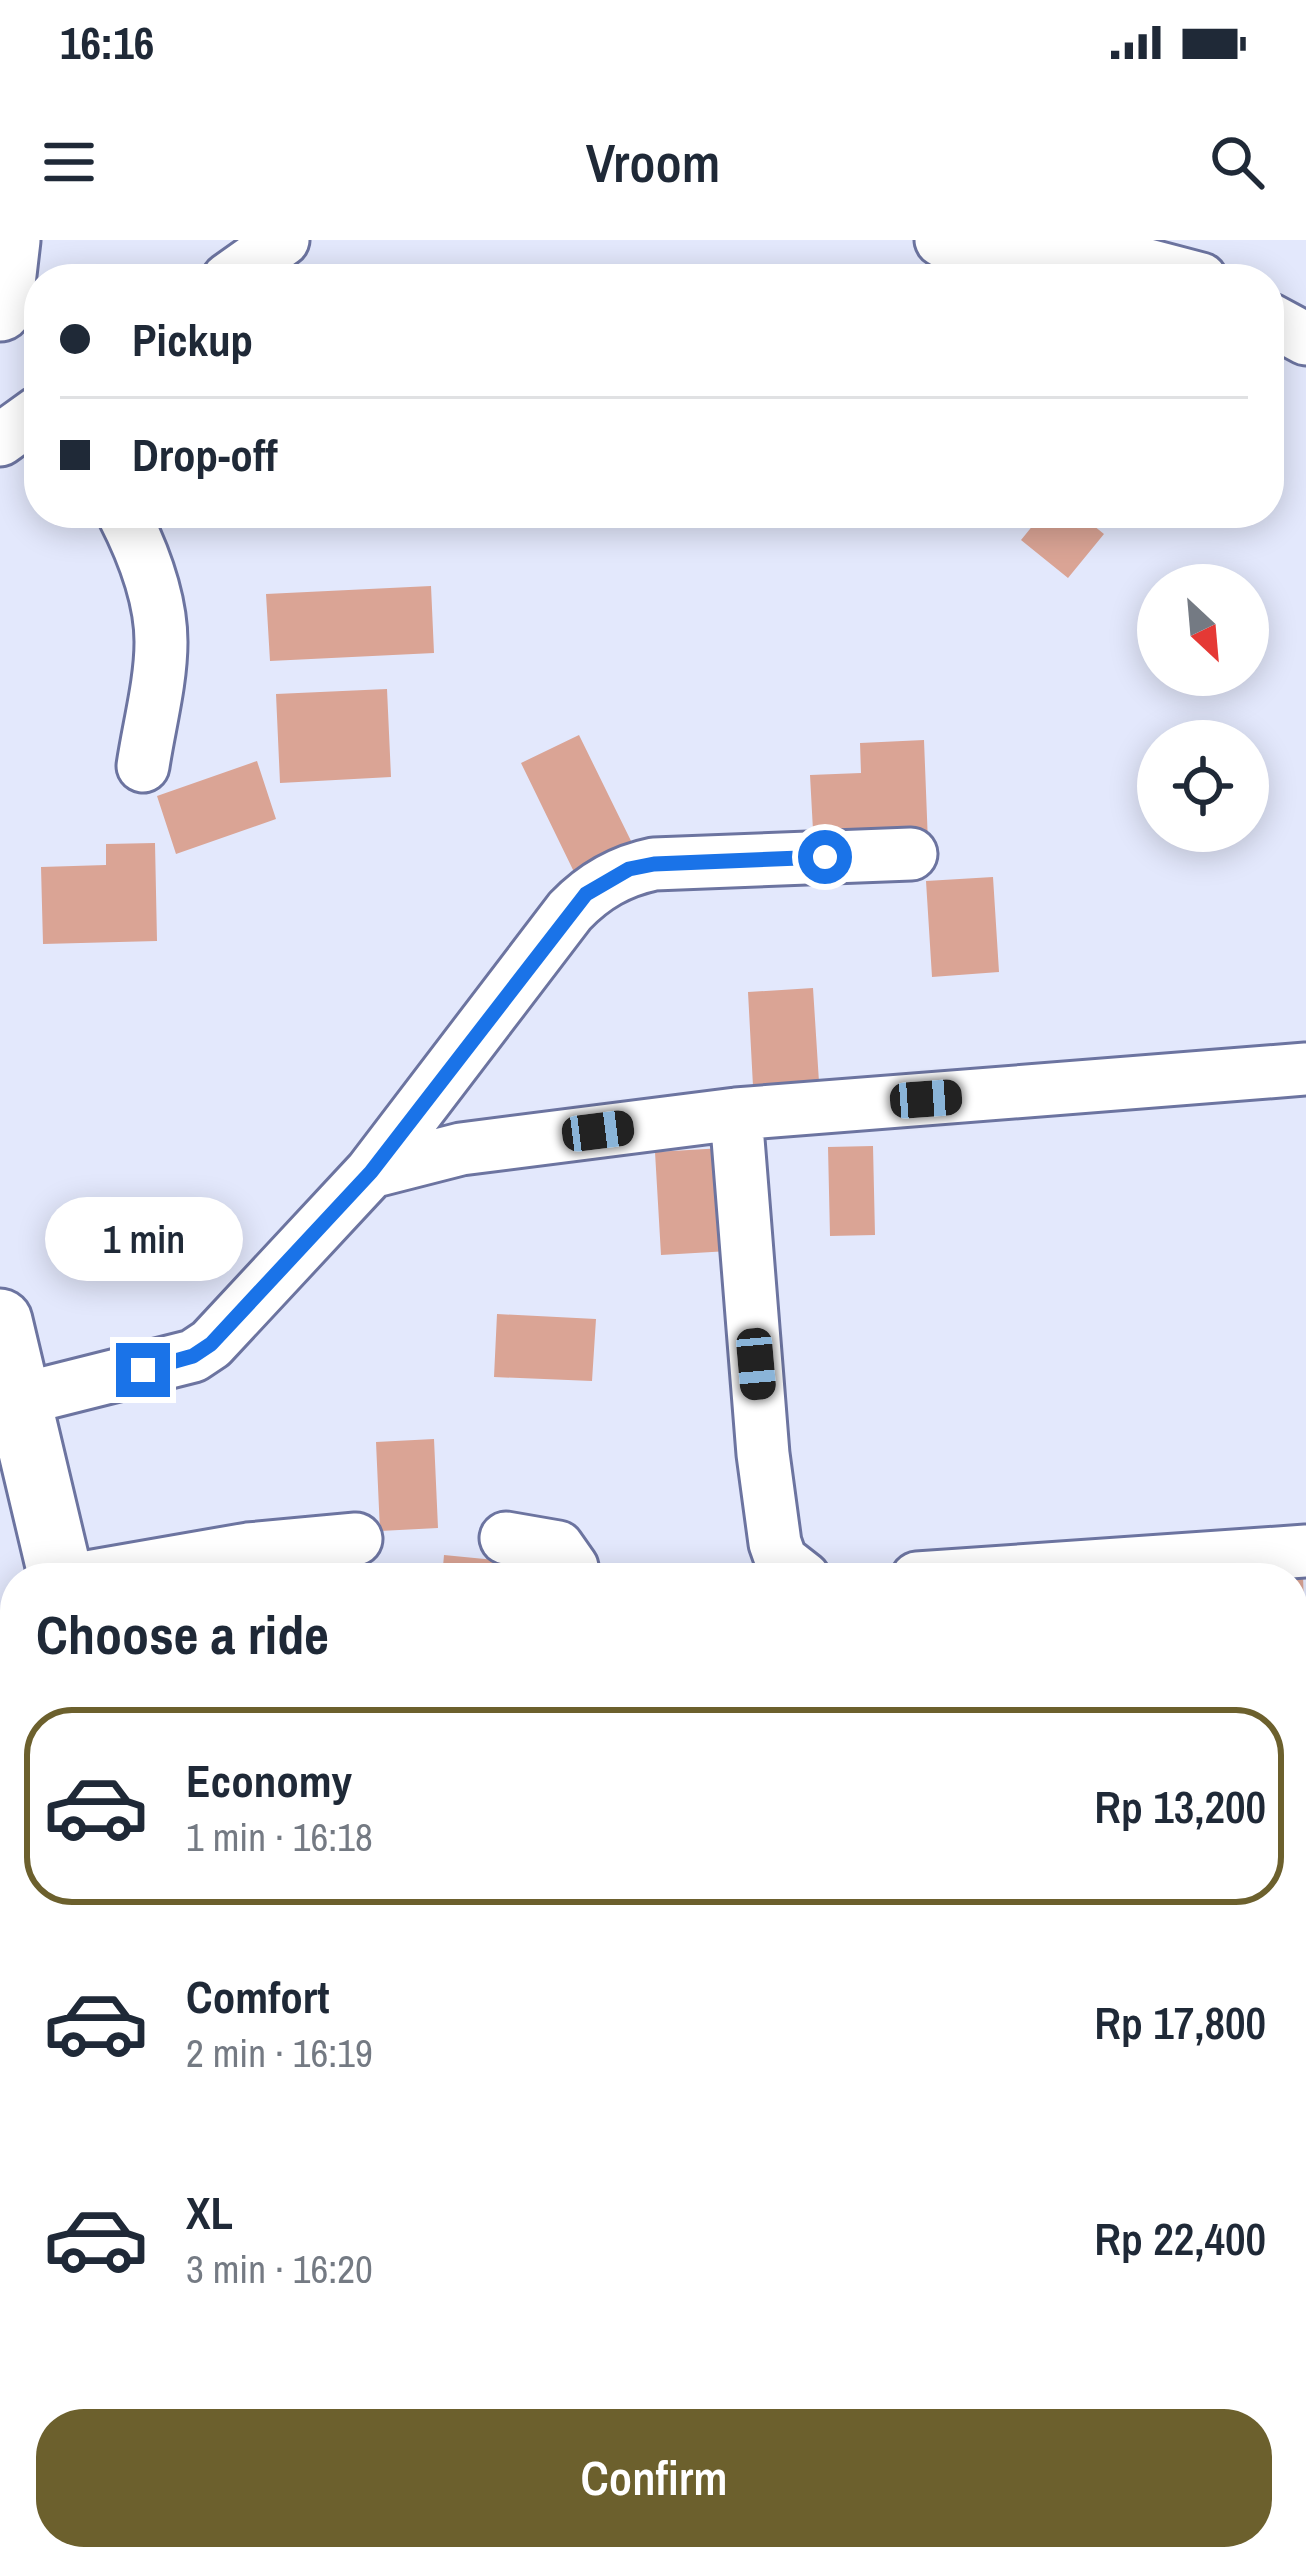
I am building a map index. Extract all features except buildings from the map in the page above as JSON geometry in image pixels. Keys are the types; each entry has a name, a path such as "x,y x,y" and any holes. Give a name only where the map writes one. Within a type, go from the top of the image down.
{"main road":[{"path":"0,309 8,240"},
{"path":"0,1321 57,1563"}],"street":[{"path":"249,264 283,240"},
{"path":"941,240 962,253 1055,257 1133,249 1167,264"},
{"path":"131,528 156,601 161,642 143,766"},
{"path":"18,1400 193,1356 211,1344 371,1172 570,911 606,881 629,869 654,864 911,854"},
{"path":"371,1172 461,1148 736,1114 1306,1069"},
{"path":"736,1114 761,1432 775,1543 785,1563"},
{"path":"506,1538 558,1547 569,1563"},
{"path":"167,1563 248,1549 356,1539"},
{"path":"1133,1563 1306,1551"}],"route":[{"path":"143,1370 193,1356 211,1344 371,1172 586,894 629,869 654,864 825,857"}]}
